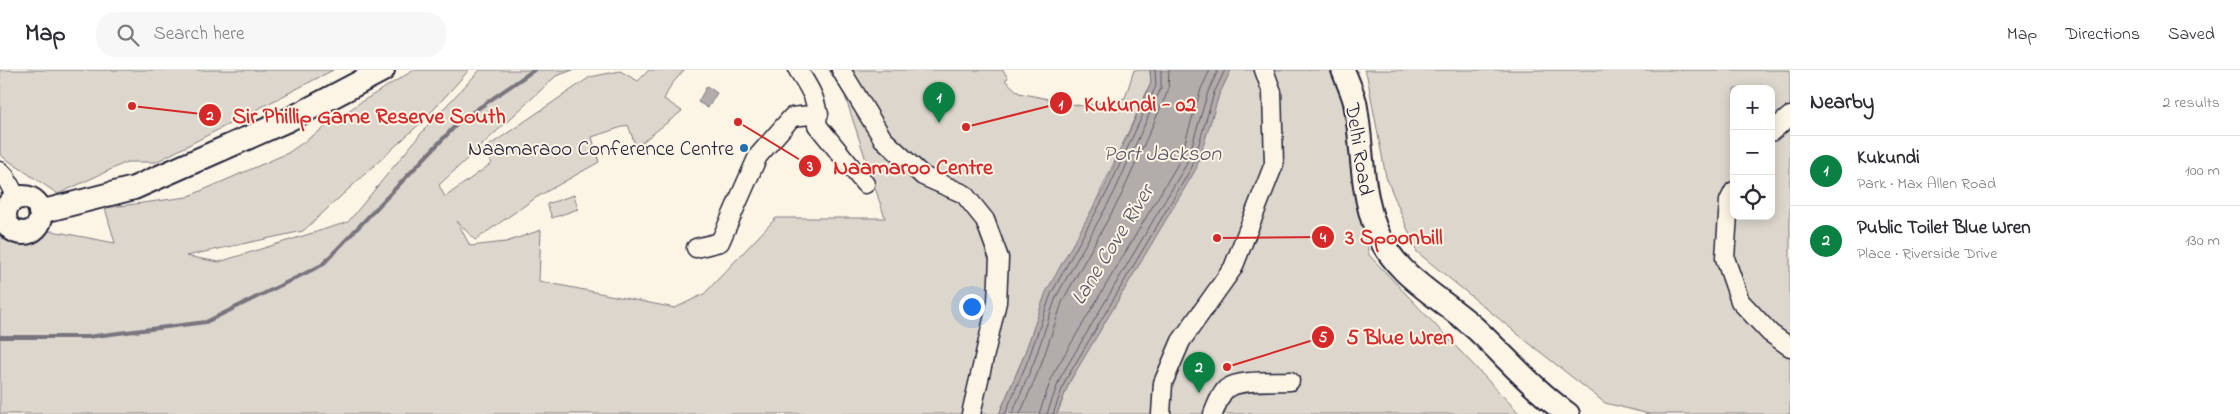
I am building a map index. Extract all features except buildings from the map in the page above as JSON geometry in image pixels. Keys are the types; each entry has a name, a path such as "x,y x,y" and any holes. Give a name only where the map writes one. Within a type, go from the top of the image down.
{"main road":[{"path":"40,212 134,188 288,120 383,70"},
{"name":"Delhi Road","path":"1343,70 1354,100 1366,187 1376,229 1396,263 1415,282 1475,328 1553,403 1568,414"},
{"path":"27,198 32,200 40,212 40,218 35,228 24,233 13,230 3,221 8,205 17,199 27,198"}],"street":[{"path":"798,70 812,92 818,114 818,125 865,184"},
{"path":"842,70 883,139 923,176 964,194 986,220 999,258 997,302 971,414"},
{"path":"1161,414 1162,382 1180,341 1233,268 1274,164 1272,92 1264,70"},
{"path":"696,248 720,242 758,156 792,117 818,114"},
{"path":"1773,130 1790,116"},
{"path":"0,170 17,199"},
{"path":"1730,199 1725,258 1740,301 1770,333 1790,347"},
{"path":"1214,414 1223,393 1239,383 1290,381"}],"shaded area":[{"path":"0,70 333,70 156,162 127,162 58,194 0,155"},
{"path":"414,70 469,70 426,118 303,231 186,256 219,262 348,222 428,125 480,70 573,70 556,76 439,185 445,197 492,163 481,151 590,77 620,71 638,81 649,70 684,70 671,85 664,99 682,111 636,147 628,125 592,137 599,162 537,197 475,240 457,221 470,246 506,242 541,230 539,281 675,308 704,294 776,218 885,218 845,96 829,70 1003,70 1008,78 1005,80 1019,93 1082,106 1125,98 1134,70 1150,70 1151,83 1023,358 999,414 0,414 0,234 52,231 115,243 105,208 187,197 288,153 361,102"},
{"path":"1231,70 1332,70 1338,78 1369,255 1520,414 1057,414 1069,383"},
{"path":"1364,70 1790,70 1790,414 1649,414 1605,403 1417,252 1386,177 1367,76"},
{"path":"574,195 578,209 552,218 547,204"}],"water":[{"name":"Port Jackson","path":"1150,70 1231,70 1219,95 1196,169 1069,383 1057,414 999,414 1023,358 1046,292 1104,188 1151,83"},
{"path":"707,86 717,93 708,108 698,102"}],"waterway":[{"path":"0,337 87,337 206,322 322,265 460,121 534,70"}],"place":[{"name":"Sir Phillip Game Reserve South","path":"132,106"},
{"name":"Naamaroo Centre","path":"738,122"},
{"name":"Kukundi","path":"939,123"},
{"name":"Kukundi - 02","path":"966,127"},
{"name":"Naamaraoo Conference Centre","path":"744,148"},
{"name":"3 Spoonbill","path":"1217,238"},
{"name":"5 Blue Wren","path":"1227,367"},
{"name":"Public Toilet Blue Wren","path":"1199,393"}],"water label":[{"name":"Lane Cove River","path":"1111,244"}]}
